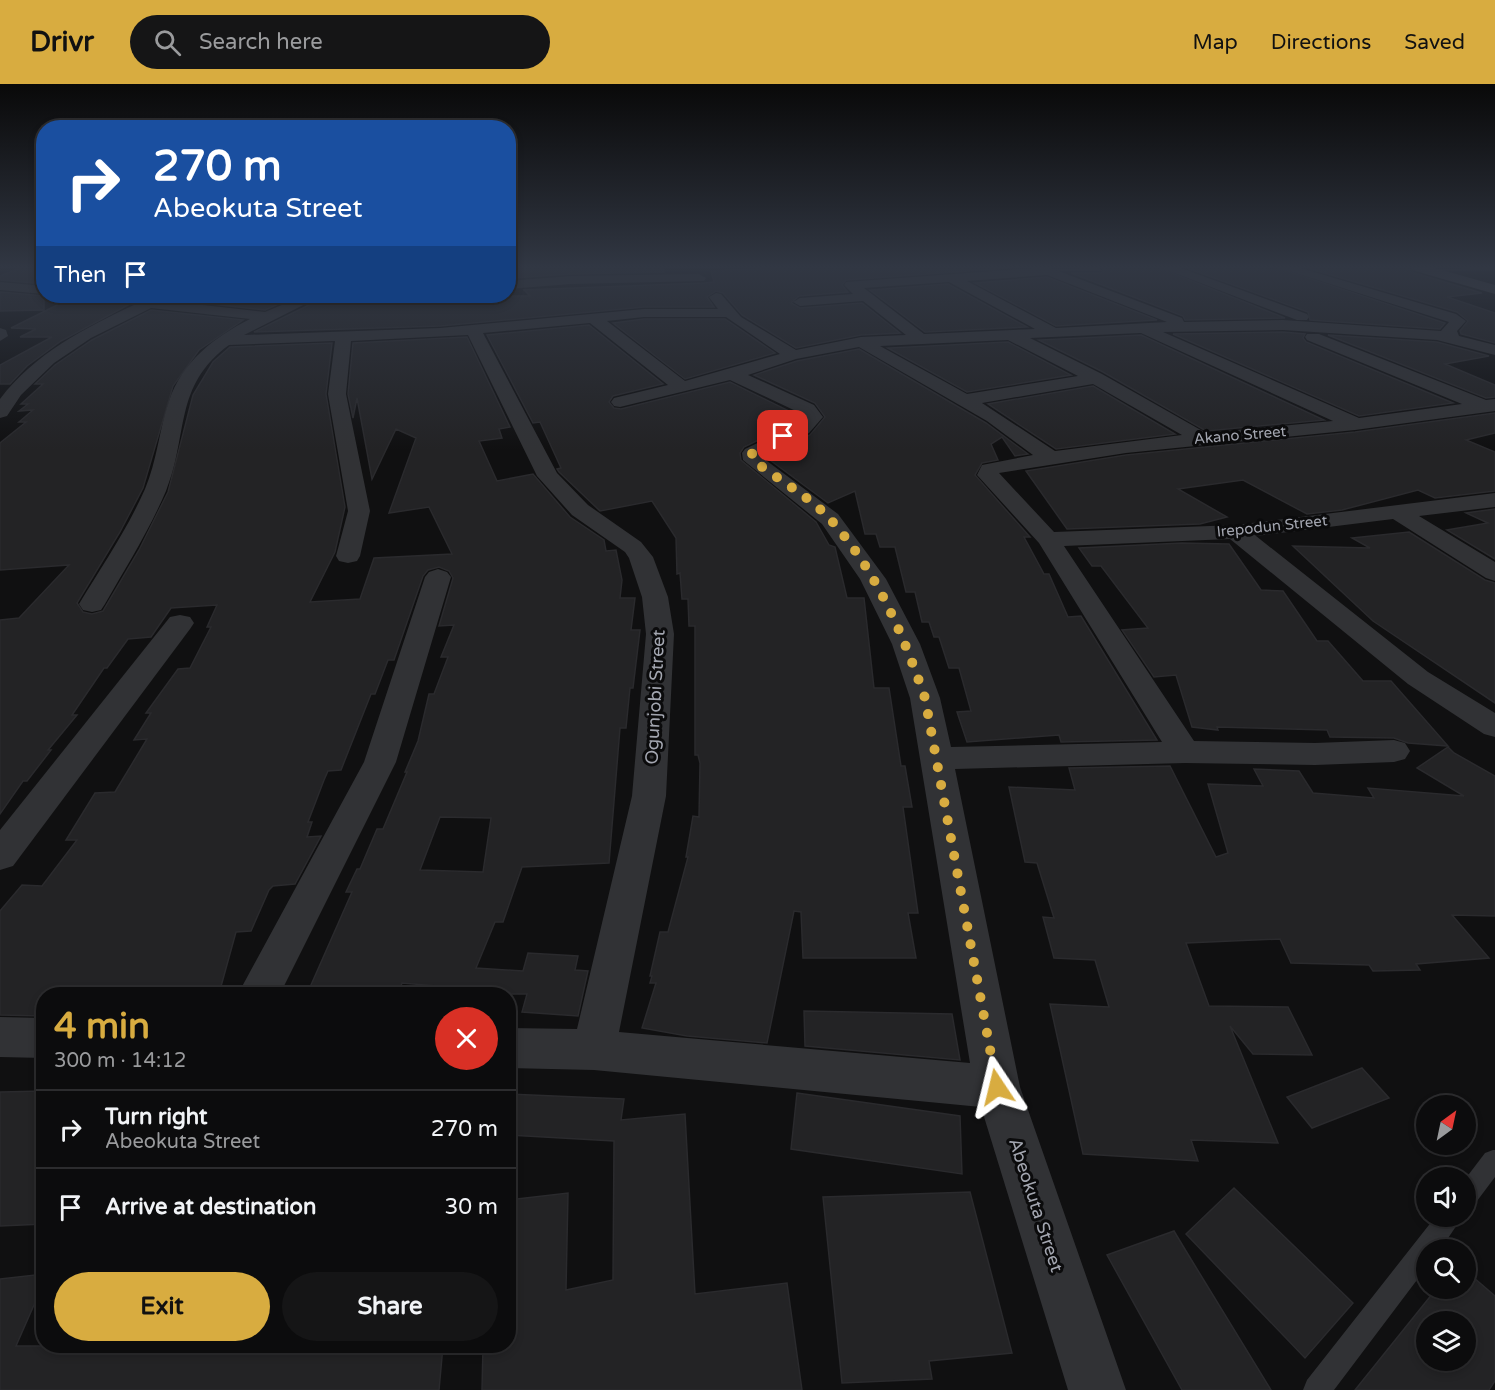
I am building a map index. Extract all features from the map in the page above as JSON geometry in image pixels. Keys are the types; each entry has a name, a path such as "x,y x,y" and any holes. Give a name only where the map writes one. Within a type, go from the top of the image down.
{"street":[{"path":"0,412 18,387 70,342 98,328"},
{"path":"92,604 137,530 156,488 171,444 178,400 186,382 225,340 245,328"},
{"path":"225,340 343,337 494,328"},
{"path":"606,328 682,387"},
{"path":"751,328 793,355"},
{"path":"906,328 919,338"},
{"path":"1045,328 1054,333"},
{"path":"620,402 732,374 793,355 861,342 1140,328 1356,424"},
{"path":"1290,328 1490,405"},
{"path":"1334,328 1452,337 1495,350"},
{"path":"1452,337 1449,332 1454,328"},
{"name":"Ogunjobi Street","path":"473,330 548,476 580,510 633,548 641,557 655,597 660,634 649,796 594,1050"},
{"path":"1013,336 1096,378 1202,438"},
{"path":"343,337 337,394 358,511 348,556"},
{"path":"861,342 994,417 1048,456"},
{"name":"Abeokuta Street","path":"732,374 807,409 814,417 800,429 758,448 752,453 753,460 830,519 873,579 906,644 925,698 997,1087 1097,1390"},
{"path":"966,400 1096,378"},
{"name":"Akano Street","path":"1048,539 987,472 989,469 1048,456 1202,438 1356,424 1490,405"},
{"name":"Irepodun Street","path":"1048,539 1236,531 1495,500"},
{"path":"1398,513 1495,573"},
{"path":"1236,531 1418,678 1495,727"},
{"path":"1048,539 1185,752"},
{"path":"263,987 380,762 438,577"},
{"path":"0,856 180,623"},
{"path":"937,758 1185,752 1315,754 1394,751"},
{"path":"0,1037 36,1038"},
{"path":"516,1048 594,1050 997,1087"}],"lane":[{"path":"1476,1184 1493,1161"},
{"path":"1317,1390 1443,1227"}],"building":[{"path":"11,328 85,328 61,341 27,366 10,384 0,384 0,365 52,337 20,337 36,329"},
{"path":"116,328 231,328 199,350 173,386 143,488 120,532 77,603 83,612 92,614 103,611 139,550 168,492 193,395 213,362 230,347 332,343 326,394 345,507 335,552 310,602 360,599 374,558 452,554 429,507 389,513 416,438 396,429 372,479 357,398 353,418 348,394 353,343 467,337 510,427 499,429 502,438 479,441 497,481 533,474 570,517 604,540 606,551 616,550 622,580 620,598 635,598 631,630 640,630 626,728 620,728 609,863 522,867 503,922 495,922 476,968 523,971 528,953 578,956 575,970 588,971 578,1016 522,1012 527,994 516,994 516,987 448,987 402,983 401,987 310,987 352,892 346,892 357,869 360,869 377,829 383,829 407,772 405,772 418,741 429,694 434,694 448,657 441,657 454,625 439,626 453,578 449,571 439,567 428,570 423,576 394,660 388,660 375,694 371,694 341,770 328,771 324,780 308,822 312,822 307,837 321,836 295,884 273,886 269,890 251,931 236,932 221,987 36,987 36,1016 0,1015 0,911 22,885 42,886 77,840 66,840 95,793 115,792 147,739 134,740 151,713 146,713 178,669 190,668 211,627 207,627 217,605 171,608 151,637 128,639 107,668 104,668 72,715 77,715 48,750 51,750 27,781 23,781 0,814 0,620 19,618 69,565 0,570 0,443 26,422 19,422 33,410 19,411 28,404 21,404 43,384 35,384 55,365 92,340","holes":["440,817 491,818 483,872 420,870"]},
{"path":"262,328 380,328 254,332"},
{"path":"559,328 593,328 663,384 613,396 609,402 614,408 621,409 730,382 801,417 794,423 744,447 740,453 741,460 816,522 829,545 835,547 847,598 864,598 874,688 889,688 901,766 905,766 912,807 903,807 918,913 908,913 916,958 803,958 801,912 794,911 767,1043 687,1036 642,1028 656,983 650,983 652,976 650,976 660,932 668,932 688,857 686,857 693,816 699,817 700,763 698,755 695,755 695,626 689,626 688,599 682,599 680,573 677,574 676,538 652,501 600,511 559,472 557,469 561,468 540,422 533,423 487,335"},
{"path":"619,328 738,328 775,353 685,379"},
{"path":"763,328 894,328 900,333 861,335 796,348"},
{"path":"920,328 1008,328 925,332"},
{"path":"1462,328 1495,328 1495,343 1461,334"},
{"path":"1283,332 1305,334 1303,338 1306,342 1453,403 1359,416 1173,334"},
{"path":"1141,335 1324,420 1206,431 1103,372 1039,340"},
{"path":"1328,335 1437,342 1489,356 1445,364 1495,385 1495,397 1486,398"},
{"path":"1008,342 1071,375 967,392 888,348"},
{"path":"859,349 986,423 1028,454 1015,456 1002,437 991,444 998,460 982,463 975,475 1030,537 1024,537 1044,574 1049,574 1068,617 1081,616 1157,740 1061,742 1059,735 967,742 957,712 971,711 959,668 949,668 939,637 934,637 929,622 922,622 915,592 906,592 895,547 880,547 876,534 865,534 855,491 828,503 766,457 810,435 825,417 815,403 754,375 797,361"},
{"path":"1093,386 1175,434 1056,449 988,404"},
{"path":"1495,413 1495,433 1466,440 1495,452 1495,491 1435,498 1418,490 1342,510 1307,514 1243,480 1178,489 1227,517 1200,524 1067,529 1026,471 1126,455 1355,432"},
{"path":"1495,509 1495,559 1447,530 1488,523 1466,513"},
{"path":"1409,532 1485,580 1495,583 1495,703 1373,621 1293,546 1370,548 1352,538"},
{"path":"1182,543 1229,544 1261,590 1283,591 1317,641 1328,641 1363,681 1391,681 1448,746 1408,743 1394,738 1330,737 1327,730 1217,727 1218,730 1192,727 1176,675 1154,677 1122,630 1148,628 1101,566 1092,566 1079,548"},
{"path":"1448,747 1454,753 1495,776 1495,916 1452,915 1489,958 1416,964 1420,970 1373,971 1369,965 1291,963 1280,939 1186,943 1209,1006 1288,1007 1312,1055 1253,1054 1230,1026 1278,1143 1191,1140 1198,1161 1083,1154 1050,1004 1109,1007 1095,960 1054,958 1043,917 1054,918 1037,863 1025,862 1009,787 1075,790 1069,768 1170,766 1216,857 1228,853 1208,784 1263,786 1254,769 1299,771 1313,793 1374,798 1368,788 1464,796 1417,768"},
{"path":"804,1011 952,1014 960,1060 805,1046"},
{"path":"1362,1068 1389,1098 1312,1128 1287,1097"},
{"path":"36,1091 36,1224 0,1226 0,1092"},
{"path":"797,1093 960,1116 962,1174 791,1149"},
{"path":"516,1094 624,1099 621,1120 685,1114 695,1294 787,1283 802,1390 482,1390 483,1353 516,1353 516,1199 568,1193 566,1290 613,1280 614,1141 516,1135"},
{"path":"1234,1188 1353,1303 1305,1358 1186,1234"},
{"path":"970,1192 1012,1353 929,1361 932,1379 842,1383 823,1197"},
{"path":"1174,1231 1271,1390 1182,1390 1107,1255"},
{"path":"36,1275 36,1300 16,1346 36,1346 36,1353 442,1353 439,1390 0,1390 0,1279"},
{"path":"1476,1280 1495,1296 1495,1381 1489,1390 1355,1390 1416,1314 1416,1371 1476,1371 1476,1311 1419,1311 1428,1299 1476,1299"}],"route":[{"path":"783,436 758,448 752,453 753,460 830,519 864,566 906,644 925,698 997,1087"}]}
